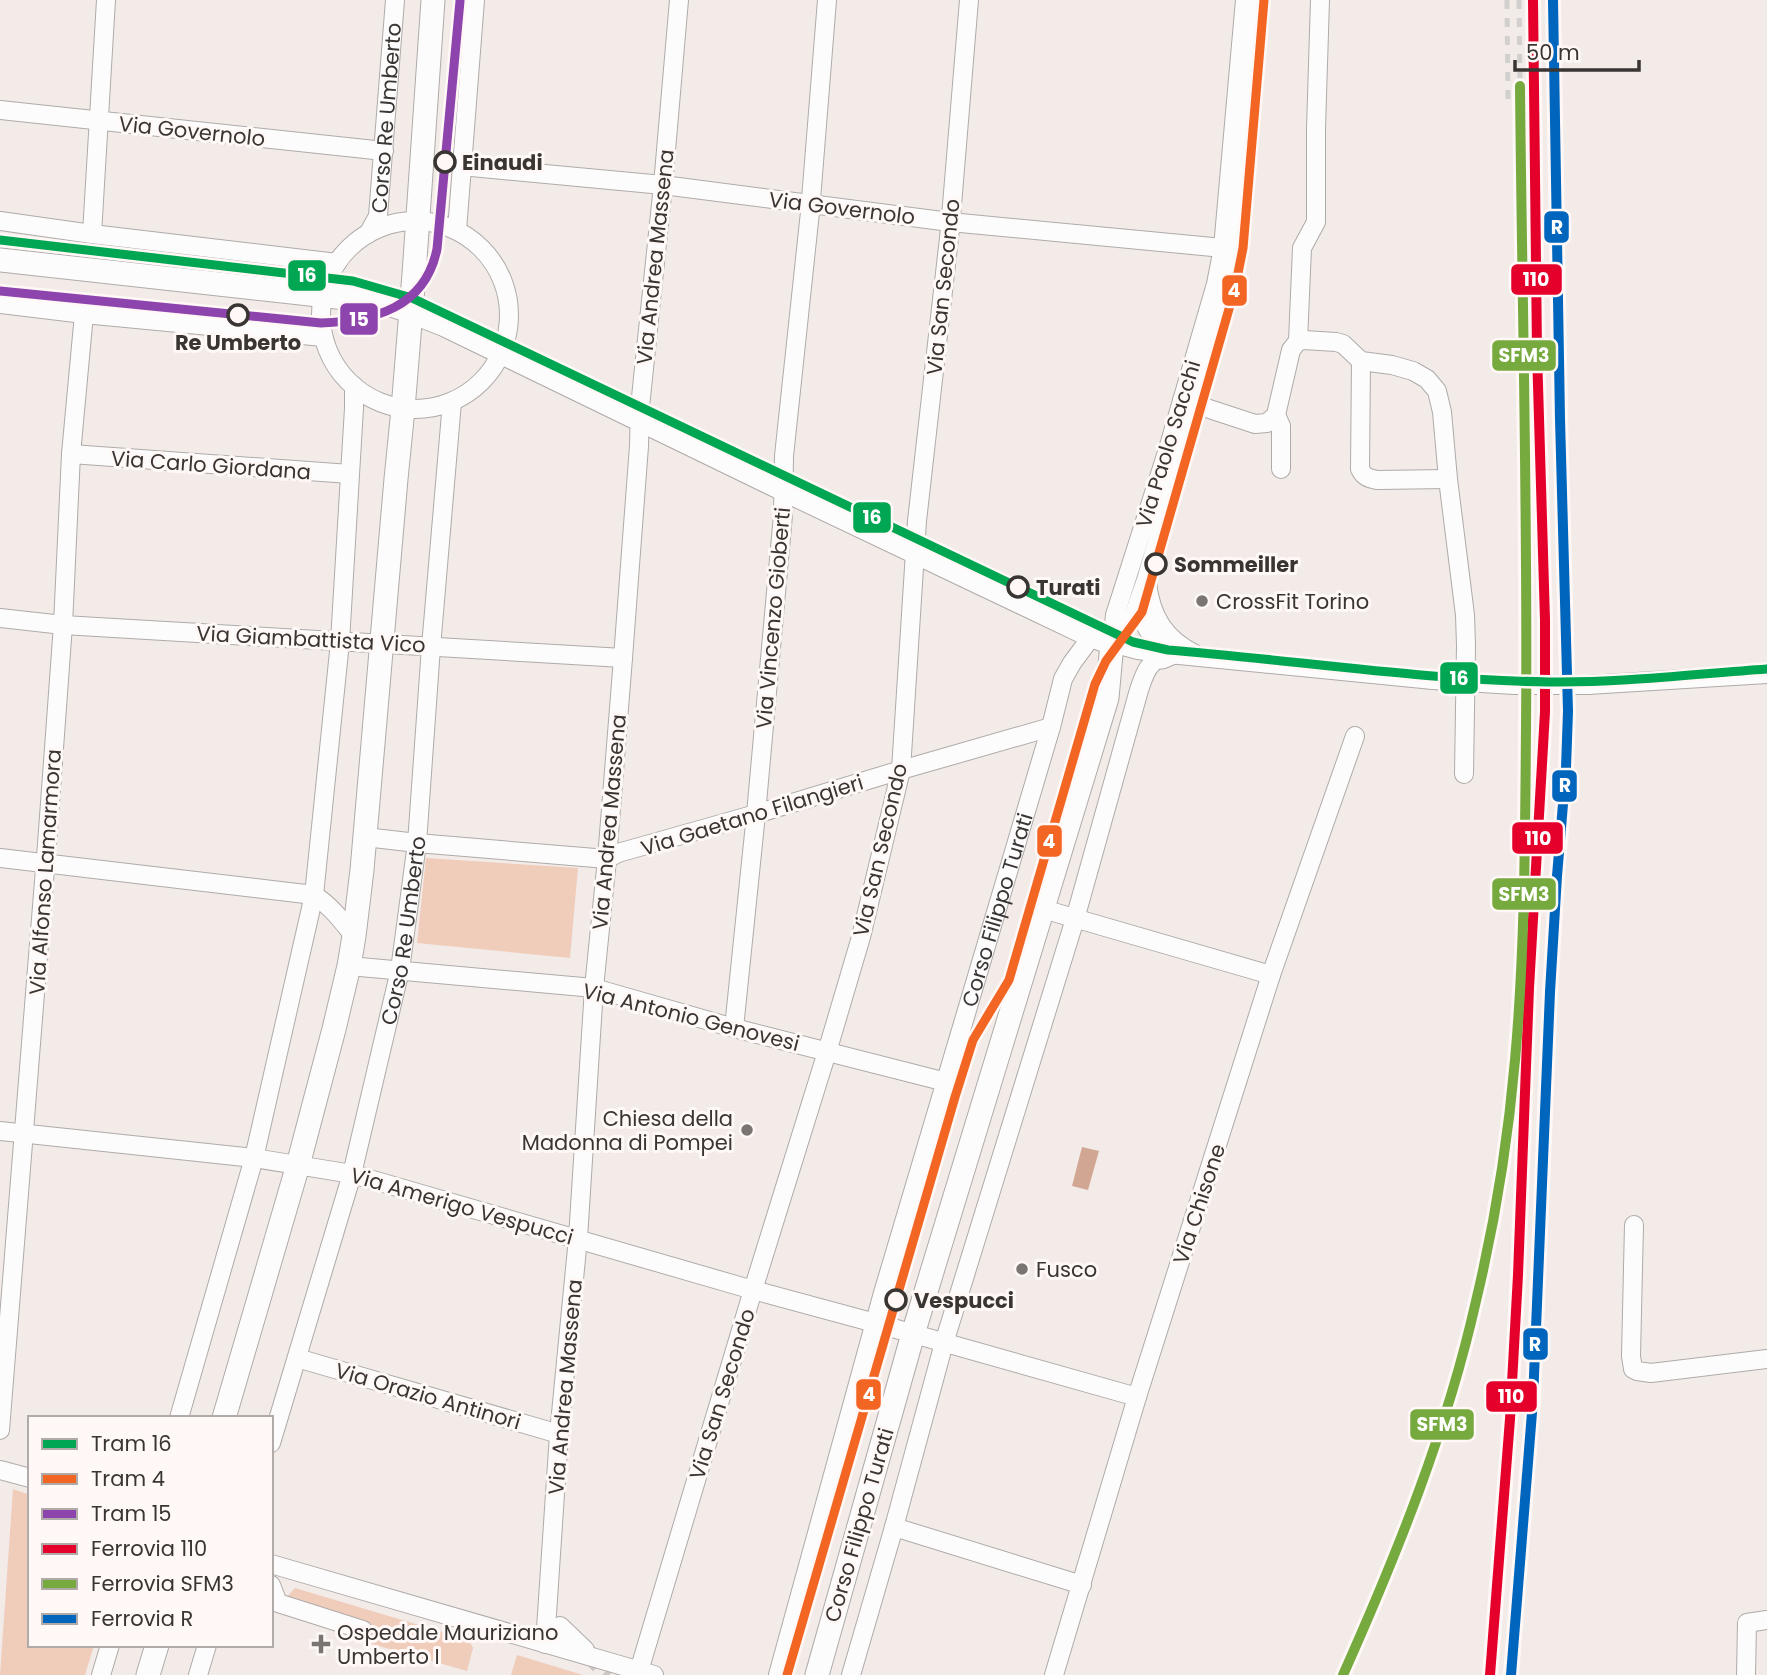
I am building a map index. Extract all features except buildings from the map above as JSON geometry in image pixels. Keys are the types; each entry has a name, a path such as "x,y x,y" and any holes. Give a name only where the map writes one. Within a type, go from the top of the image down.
{"main road":[{"name":"Corso Re Umberto","path":"225,1416 298,1165 349,966 354,936 403,409 433,0"},
{"path":"0,260 382,302 411,311 914,552 1106,637"},
{"name":"Corso Filippo Turati","path":"817,1675 913,1334 1107,698 1106,637"},
{"path":"148,1675 156,1647"}],"street":[{"path":"92,234 106,0"},
{"name":"Corso Re Umberto","path":"368,234 378,216 395,0"},
{"path":"457,230 475,0"},
{"name":"Via Andrea Massena","path":"545,1644 559,1434 578,1238 594,988 623,658 639,420 679,0"},
{"name":"Via Vincenzo Gioberti","path":"734,1028 756,814 783,515 784,456 810,204 827,0"},
{"name":"Via San Secondo","path":"646,1673 753,1290 861,937 901,769 914,552 950,222 969,0"},
{"name":"Via Paolo Sacchi","path":"1106,637 1134,614 1146,580 1216,284 1223,248 1245,0"},
{"name":"Via Paolo Sacchi","path":"1106,637 1229,292 1238,247 1259,0"},
{"path":"1189,403 1255,424 1267,423 1276,415 1291,350 1297,341 1302,248 1316,222 1316,105 1320,0"},
{"name":"Via Governolo","path":"0,110 384,151"},
{"name":"Via Governolo","path":"461,166 663,186 950,222 1223,248"},
{"path":"0,221 337,263"},
{"name":"Corso Re Umberto","path":"418,221 438,223 457,230 487,254 498,270 508,296 509,328 495,366 473,390 438,407 403,409 377,401 354,386 335,364 323,337 321,312 329,278 351,246 368,234 393,224 418,221"},
{"path":"0,304 323,337"},
{"name":"Via Alfonso Lamarmora","path":"0,1430 63,625 71,454 84,314"},
{"path":"1297,341 1343,344 1361,361 1413,371 1427,379 1437,391 1442,412 1465,615 1464,774"},
{"path":"1361,361 1360,469 1364,476 1377,480 1448,479"},
{"path":"180,1416 254,1158 314,895 340,642 354,386"},
{"name":"Corso Re Umberto","path":"273,1437 352,1174 400,970 417,843 430,647 452,402"},
{"path":"1276,415 1281,426 1281,469"},
{"name":"Via Carlo Giordana","path":"71,454 350,474"},
{"path":"1146,580 1148,598 1160,626 1184,649 1202,657"},
{"path":"1138,603 1146,630 1167,655"},
{"name":"Via Giambattista Vico","path":"0,618 63,625 623,658"},
{"path":"1106,637 1138,650 1167,655 1433,680 1588,685 1767,674"},
{"name":"Corso Filippo Turati","path":"778,1675 875,1322 1063,679 1072,663 1106,637"},
{"name":"Corso Filippo Turati","path":"851,1675 944,1343 1074,919 1146,671 1153,662 1167,655"},
{"path":"1099,725 1123,747"},
{"name":"Via Gaetano Filangieri","path":"365,836 607,859 618,853 1051,727"},
{"name":"Via Chisone","path":"1054,1675 1137,1397 1271,975 1355,736"},
{"path":"0,858 314,895 338,915 354,936"},
{"path":"1042,909 1271,975"},
{"name":"Via Antonio Genovesi","path":"349,966 594,988 734,1028 946,1082"},
{"name":"Via Amerigo Vespucci","path":"0,1131 254,1158 352,1174 913,1334"},
{"path":"1634,1225 1633,1369 1651,1373 1767,1359"},
{"path":"913,1334 1137,1397"},
{"name":"Via Orazio Antinori","path":"297,1359 559,1434"},
{"path":"0,1471 28,1478"},
{"name":"Corso Filippo Turati","path":"894,1527 1082,1584"},
{"path":"273,1565 646,1673"},
{"path":"273,1590 278,1603 363,1630"},
{"path":"1746,1675 1746,1623 1767,1620"},
{"path":"560,1626 584,1650"},
{"path":"101,1675 109,1647"},
{"path":"198,1675 206,1647"}],"shaded area":[{"path":"426,858 578,868 570,958 417,943"},
{"path":"1082,1147 1099,1151 1088,1190 1072,1186"},
{"path":"13,1489 28,1494 28,1647 93,1647 85,1675 0,1675"},
{"path":"295,1588 469,1640 473,1648 467,1671 365,1642 371,1623 286,1598"},
{"path":"517,1655 583,1675 511,1675"}],"tunnel":[{"path":"587,1652 609,1675"}],"railway":[{"path":"1507,0 1508,102"},
{"path":"1519,0 1520,86"}],"tram line":[{"name":"4","path":"787,1675 973,1040 1009,980 1095,684 1106,661 1142,612 1235,288 1243,248 1264,0"},
{"name":"15","path":"0,291 321,323 341,322 378,314 409,298 431,269 437,249 460,1"},
{"name":"16","path":"0,240 353,281 412,298 1133,642 1168,650 1406,674 1501,680 1604,681 1767,669"}],"rail line":[{"name":"110","path":"1490,1675 1510,1419 1529,988 1545,712 1533,0"},
{"name":"R","path":"1511,1675 1533,1400 1550,992 1568,711 1553,0"},
{"name":"SFM3","path":"1343,1675 1401,1538 1451,1397 1489,1241 1505,1151 1512,1090 1523,936 1526,728 1526,487 1520,86"}],"place":[{"name":"Einaudi","path":"445,162"},
{"name":"Re Umberto","path":"238,315"},
{"name":"Sommeiller","path":"1156,564"},
{"name":"Turati","path":"1018,587"},
{"name":"CrossFit Torino","path":"1202,601"},
{"name":"Chiesa della Madonna di Pompei","path":"747,1130"},
{"name":"Fusco","path":"1022,1269"},
{"name":"Vespucci","path":"896,1300"},
{"name":"Ospedale Mauriziano Umberto I","path":"321,1644"}]}
